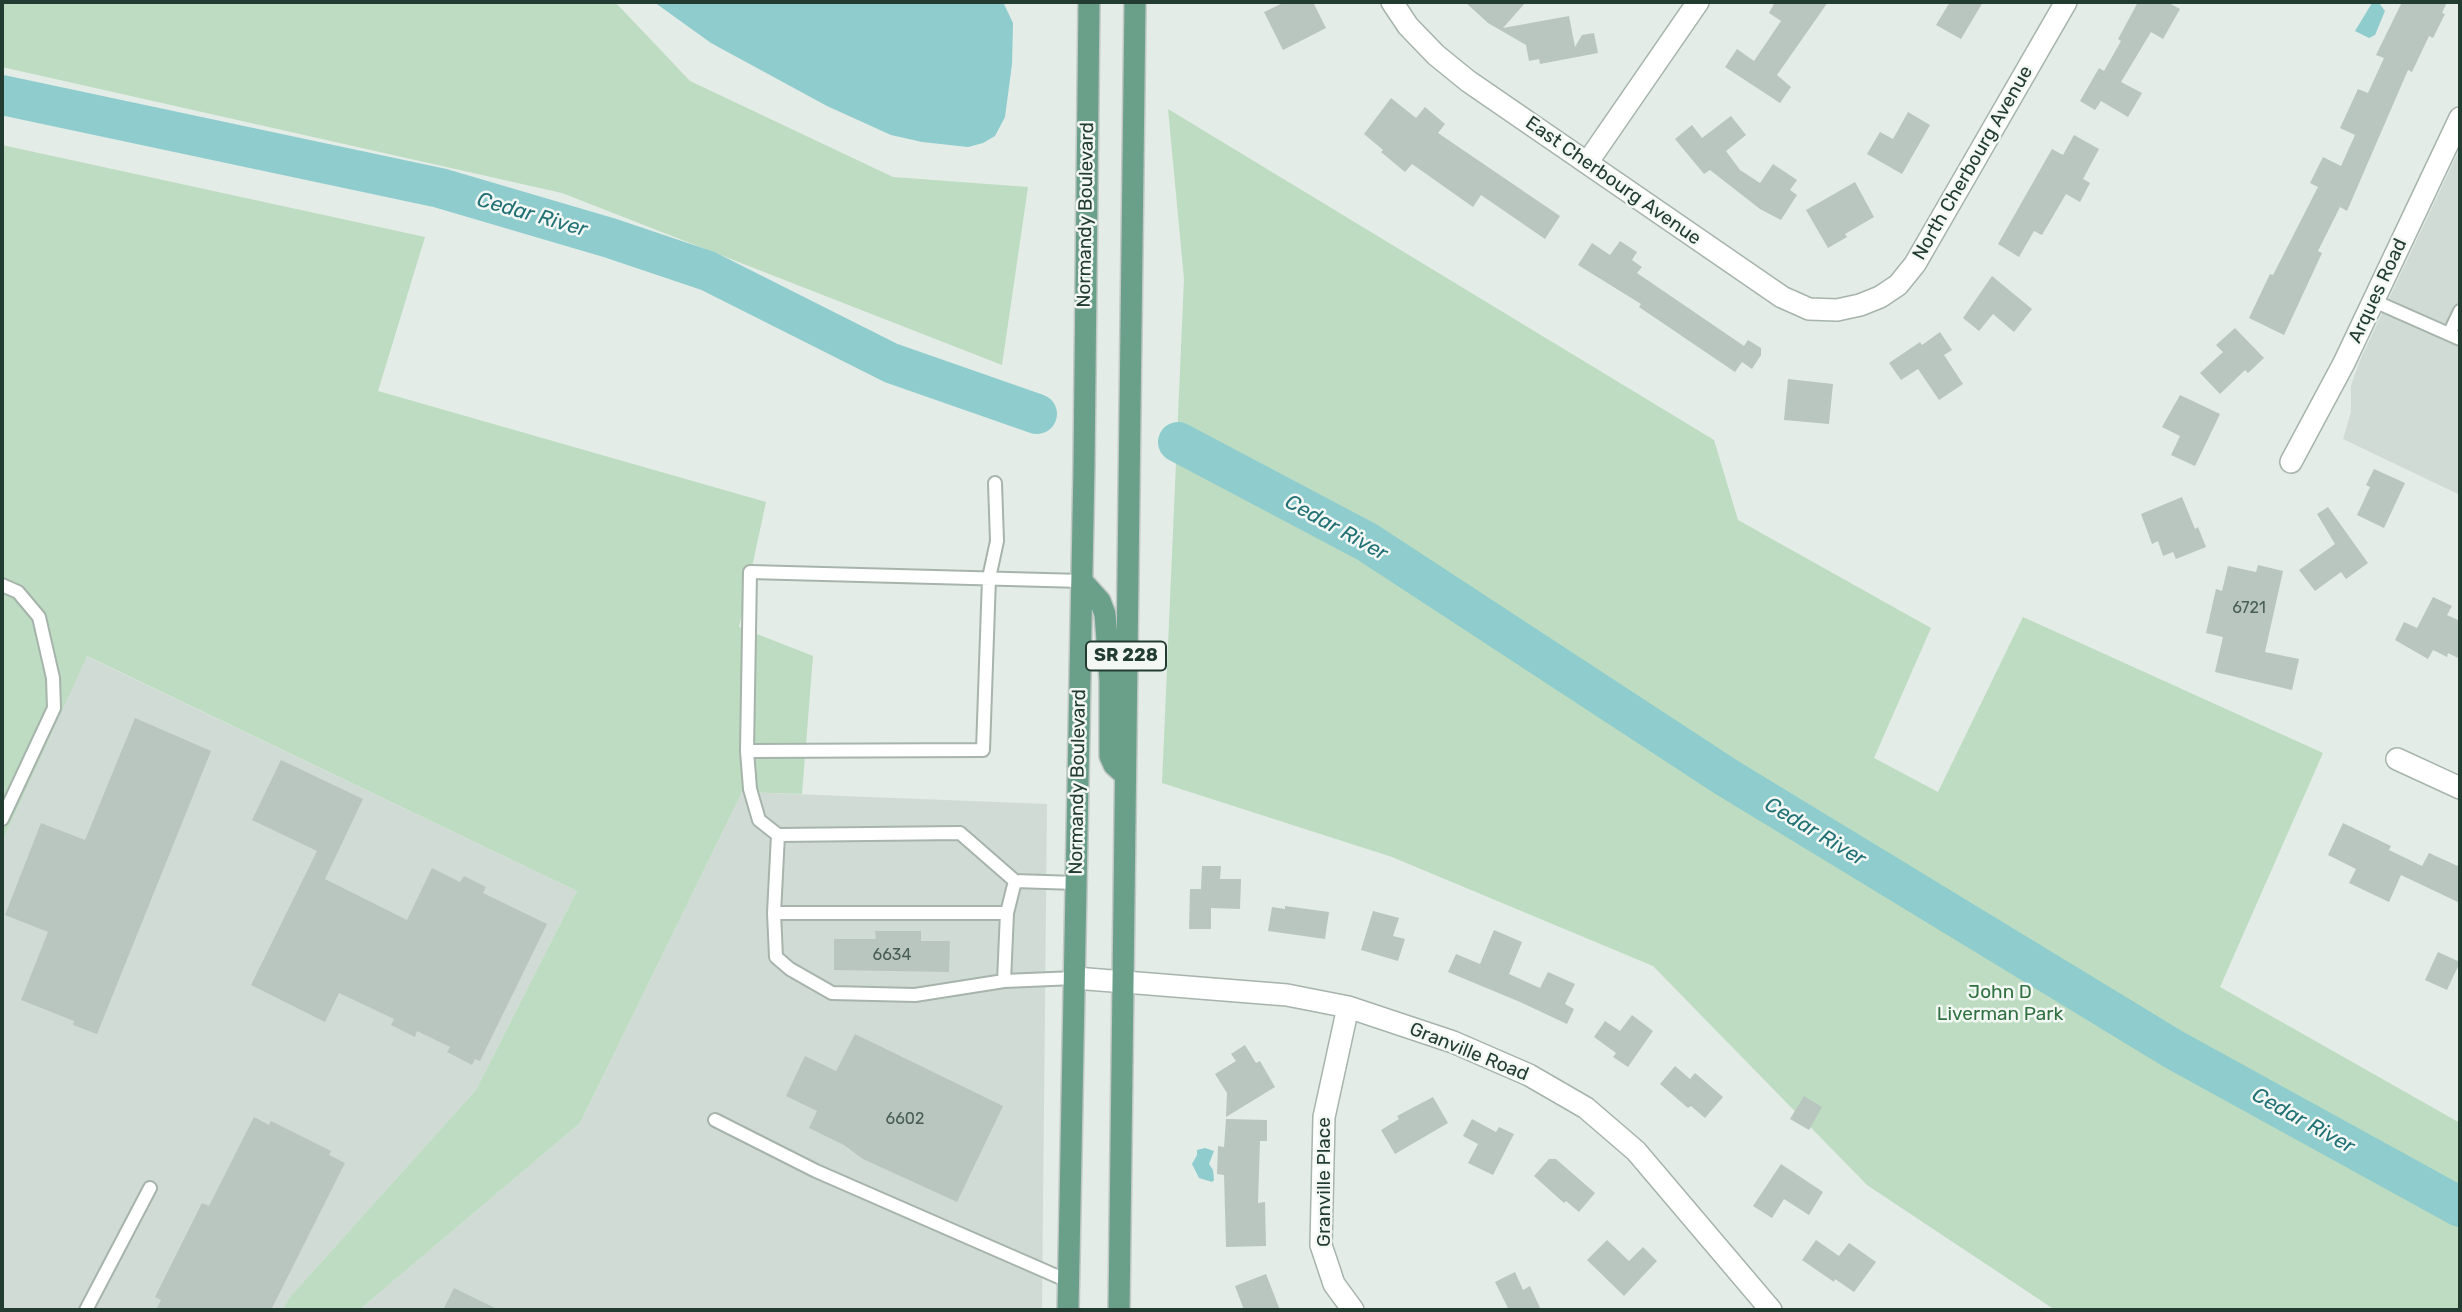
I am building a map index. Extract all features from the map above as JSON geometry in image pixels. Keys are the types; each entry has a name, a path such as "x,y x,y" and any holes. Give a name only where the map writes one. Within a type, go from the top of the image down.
{"main road":[{"name":"Normandy Boulevard","path":"1068,1310 1082,581 1089,2"},
{"name":"SR 228","path":"1119,1310 1135,2"},
{"path":"1082,581 1100,601 1105,614 1111,680 1110,756 1114,765 1124,774"}],"street":[{"name":"East Cherbourg Avenue","path":"1392,2 1408,26 1436,55 1468,81 1782,298 1810,309 1838,310 1860,305"},
{"path":"1587,163 1698,2"},
{"name":"North Cherbourg Avenue","path":"1860,305 1880,297 1898,285 1915,264 2066,2"},
{"name":"Arques Road","path":"2291,462 2344,363 2460,118"},
{"path":"2397,759 2460,788"},
{"name":"Granville Road","path":"1074,978 1287,995 1348,1007 1453,1042 1517,1069 1586,1108 1636,1151 1771,1310"},
{"name":"Granville Place","path":"1348,1007 1324,1117 1321,1245 1334,1284 1353,1310"}],"lane":[{"path":"2374,301 2457,338 2460,311"},
{"path":"747,751 983,750 989,578 997,541 995,483"},
{"path":"1076,883 1015,881 960,833 778,835 759,820 750,789 747,751 750,572 1082,581"},
{"path":"2,585 18,592 39,617 52,678 54,708 2,819"},
{"path":"778,835 774,913 776,957 790,969 832,993 915,995 1004,982 1074,978"},
{"path":"1004,982 1007,913 1015,881"},
{"path":"774,913 1007,913"},
{"path":"715,1120 816,1171 1068,1281"},
{"path":"86,1310 150,1188"}],"shaded area":[{"path":"2460,148 2460,495 2343,439 2351,412 2351,385 2360,360"},
{"path":"86,656 577,891 476,1090 289,1298 283,1310 2,1310 2,842"},
{"path":"742,792 1047,804 1042,1310 359,1310 580,1123"}],"green space":[{"path":"2,2 615,2 690,81 893,177 1028,187 1002,365 562,193 2,67"},
{"name":"John D Liverman Park","path":"1168,109 1714,440 1738,520 1931,628 1874,758 1938,792 2023,617 2323,753 2220,987 2460,1123 2460,1310 2055,1310 1867,1185 1653,966 1392,857 1162,783 1184,279"},
{"path":"2,145 425,237 378,391 766,502 739,627 813,656 802,794 742,792 580,1123 359,1310 283,1310 289,1298 476,1090 577,891 87,656 2,842"}],"water":[{"path":"654,2 1003,2 1013,23 1012,64 1005,117 995,136 968,147 922,142 891,135 827,106 711,43"},
{"path":"2372,3 2379,3 2385,11 2375,35 2369,38 2355,31"},
{"path":"1205,1148 1214,1151 1209,1164 1213,1170 1212,1182 1199,1178 1192,1164 1197,1150"}],"building":[{"path":"1285,2 1313,2 1326,28 1283,50 1264,12"},
{"path":"1465,2 1526,2 1503,28 1569,16 1575,47 1582,35 1594,33 1598,53 1540,64 1539,59 1529,61 1526,45 1488,23"},
{"path":"1775,2 1828,2 1777,75 1791,87 1780,103 1725,67 1737,49 1754,61 1781,21 1769,13"},
{"path":"1950,2 1983,2 1961,39 1936,25"},
{"path":"2138,2 2167,2 2180,9 2163,39 2151,32 2121,82 2142,93 2128,117 2101,101 2095,110 2080,101 2099,68 2104,71"},
{"path":"2402,2 2447,2 2442,13 2445,14 2433,38 2429,36 2412,72 2408,70 2347,211 2340,207 2318,251 2322,253 2284,335 2249,318 2318,187 2310,183 2323,157 2341,166 2355,135 2340,128 2358,89 2368,93 2384,58 2376,55"},
{"path":"1391,98 1416,118 1425,107 1445,124 1438,133 1560,216 1545,239 1481,195 1473,207 1412,164 1405,172 1381,152 1383,150 1364,134"},
{"path":"1908,112 1930,125 1902,174 1867,154 1880,132 1893,139"},
{"path":"1731,116 1746,135 1726,151 1740,170 1760,183 1773,164 1797,180 1790,190 1797,195 1781,220 1760,209 1710,170 1704,174 1675,139 1692,125 1702,138"},
{"path":"2074,135 2099,149 2083,179 2090,183 2080,202 2066,194 2042,235 2034,231 2019,257 1998,244 2052,149 2063,155"},
{"path":"1855,182 1874,217 1845,234 1847,237 1828,248 1806,210"},
{"path":"1620,241 1637,252 1632,260 1642,267 1637,273 1744,346 1748,340 1761,348 1761,355 1752,369 1742,362 1735,372 1639,307 1641,304 1578,265 1592,243 1610,255"},
{"path":"1992,276 2032,309 2014,332 1993,314 1979,331 1963,318"},
{"path":"2235,328 2264,358 2248,373 2245,370 2220,394 2200,373 2223,352 2216,345"},
{"path":"1940,332 1952,350 1944,355 1963,384 1939,400 1918,369 1901,380 1889,363"},
{"path":"1788,379 1833,384 1829,424 1784,420"},
{"path":"2180,395 2220,414 2195,466 2171,455 2180,436 2162,427"},
{"path":"2374,469 2405,483 2384,528 2357,515 2370,487 2366,485"},
{"path":"2182,497 2195,529 2198,527 2206,547 2176,559 2173,552 2163,556 2158,541 2152,544 2141,514"},
{"path":"2328,507 2368,563 2346,579 2341,572 2315,591 2299,570 2335,544 2317,514"},
{"path":"2258,565 2283,571 2265,652 2299,659 2292,690 2215,672 2223,637 2206,633 2216,589 2222,591 2228,566 2256,572"},
{"path":"2433,597 2452,606 2447,615 2460,621 2460,659 2448,653 2447,657 2433,650 2428,659 2395,640 2404,622 2417,628"},
{"path":"135,718 211,751 97,1034 73,1025 74,1021 21,1000 48,932 5,915 41,823 85,840"},
{"path":"281,760 363,799 325,879 407,920 432,868 460,882 464,876 486,887 483,893 547,924 480,1061 475,1059 472,1065 447,1052 450,1047 417,1031 415,1037 391,1025 394,1019 339,993 325,1022 251,985 317,851 252,820"},
{"path":"2343,823 2391,846 2389,850 2422,866 2429,853 2460,867 2460,903 2401,875 2389,902 2349,883 2356,869 2328,855"},
{"path":"1202,866 1221,866 1220,879 1241,879 1240,909 1211,908 1211,929 1189,929 1190,889 1201,889"},
{"path":"1285,906 1329,912 1325,939 1268,931 1272,907 1285,909"},
{"path":"1373,911 1399,918 1393,936 1405,939 1398,961 1361,950"},
{"path":"1494,930 1522,942 1509,974 1540,988 1548,972 1575,984 1565,1004 1574,1009 1567,1024 1448,972 1456,954 1480,964"},
{"path":"875,931 921,931 921,941 950,941 949,972 834,970 834,939 876,939"},
{"path":"2438,952 2460,962 2447,990 2425,980"},
{"path":"1632,1015 1653,1031 1628,1067 1613,1057 1616,1053 1594,1037 1605,1021 1620,1031"},
{"path":"855,1034 1003,1106 957,1202 863,1159 844,1145 809,1128 817,1111 786,1096 805,1056 836,1071"},
{"path":"1245,1045 1256,1063 1260,1061 1275,1087 1226,1117 1227,1093 1215,1074 1236,1061 1231,1054"},
{"path":"1675,1066 1690,1079 1695,1073 1723,1097 1705,1118 1691,1106 1688,1108 1660,1084"},
{"path":"1804,1096 1822,1107 1809,1130 1790,1119"},
{"path":"1433,1097 1448,1123 1395,1154 1381,1130 1399,1119 1397,1116"},
{"path":"254,1117 269,1125 271,1121 331,1151 329,1155 345,1163 271,1310 156,1310 161,1300 155,1297 202,1203 209,1206"},
{"path":"1226,1119 1267,1120 1267,1141 1260,1141 1258,1203 1265,1202 1266,1246 1226,1247 1224,1175 1217,1174 1218,1146 1224,1147"},
{"path":"1472,1119 1496,1132 1499,1127 1514,1134 1493,1175 1468,1163 1478,1144 1463,1136"},
{"path":"1549,1159 1556,1159 1595,1193 1579,1212 1566,1201 1564,1203 1534,1176"},
{"path":"1781,1164 1823,1192 1809,1215 1784,1199 1772,1218 1753,1206"},
{"path":"1607,1240 1629,1261 1643,1247 1657,1261 1624,1296 1587,1260"},
{"path":"1816,1240 1839,1256 1849,1243 1876,1262 1854,1292 1802,1260"},
{"path":"1515,1272 1523,1290 1530,1286 1541,1310 1509,1310 1495,1282"},
{"path":"1266,1274 1280,1310 1244,1310 1235,1286"},
{"path":"454,1288 499,1310 443,1310"}],"waterway":[{"name":"Cedar River","path":"2,95 440,188 610,238 708,271 891,363 1037,414"},
{"name":"Cedar River","path":"1178,442 1367,542 1726,777 2173,1049 2460,1207"}]}
